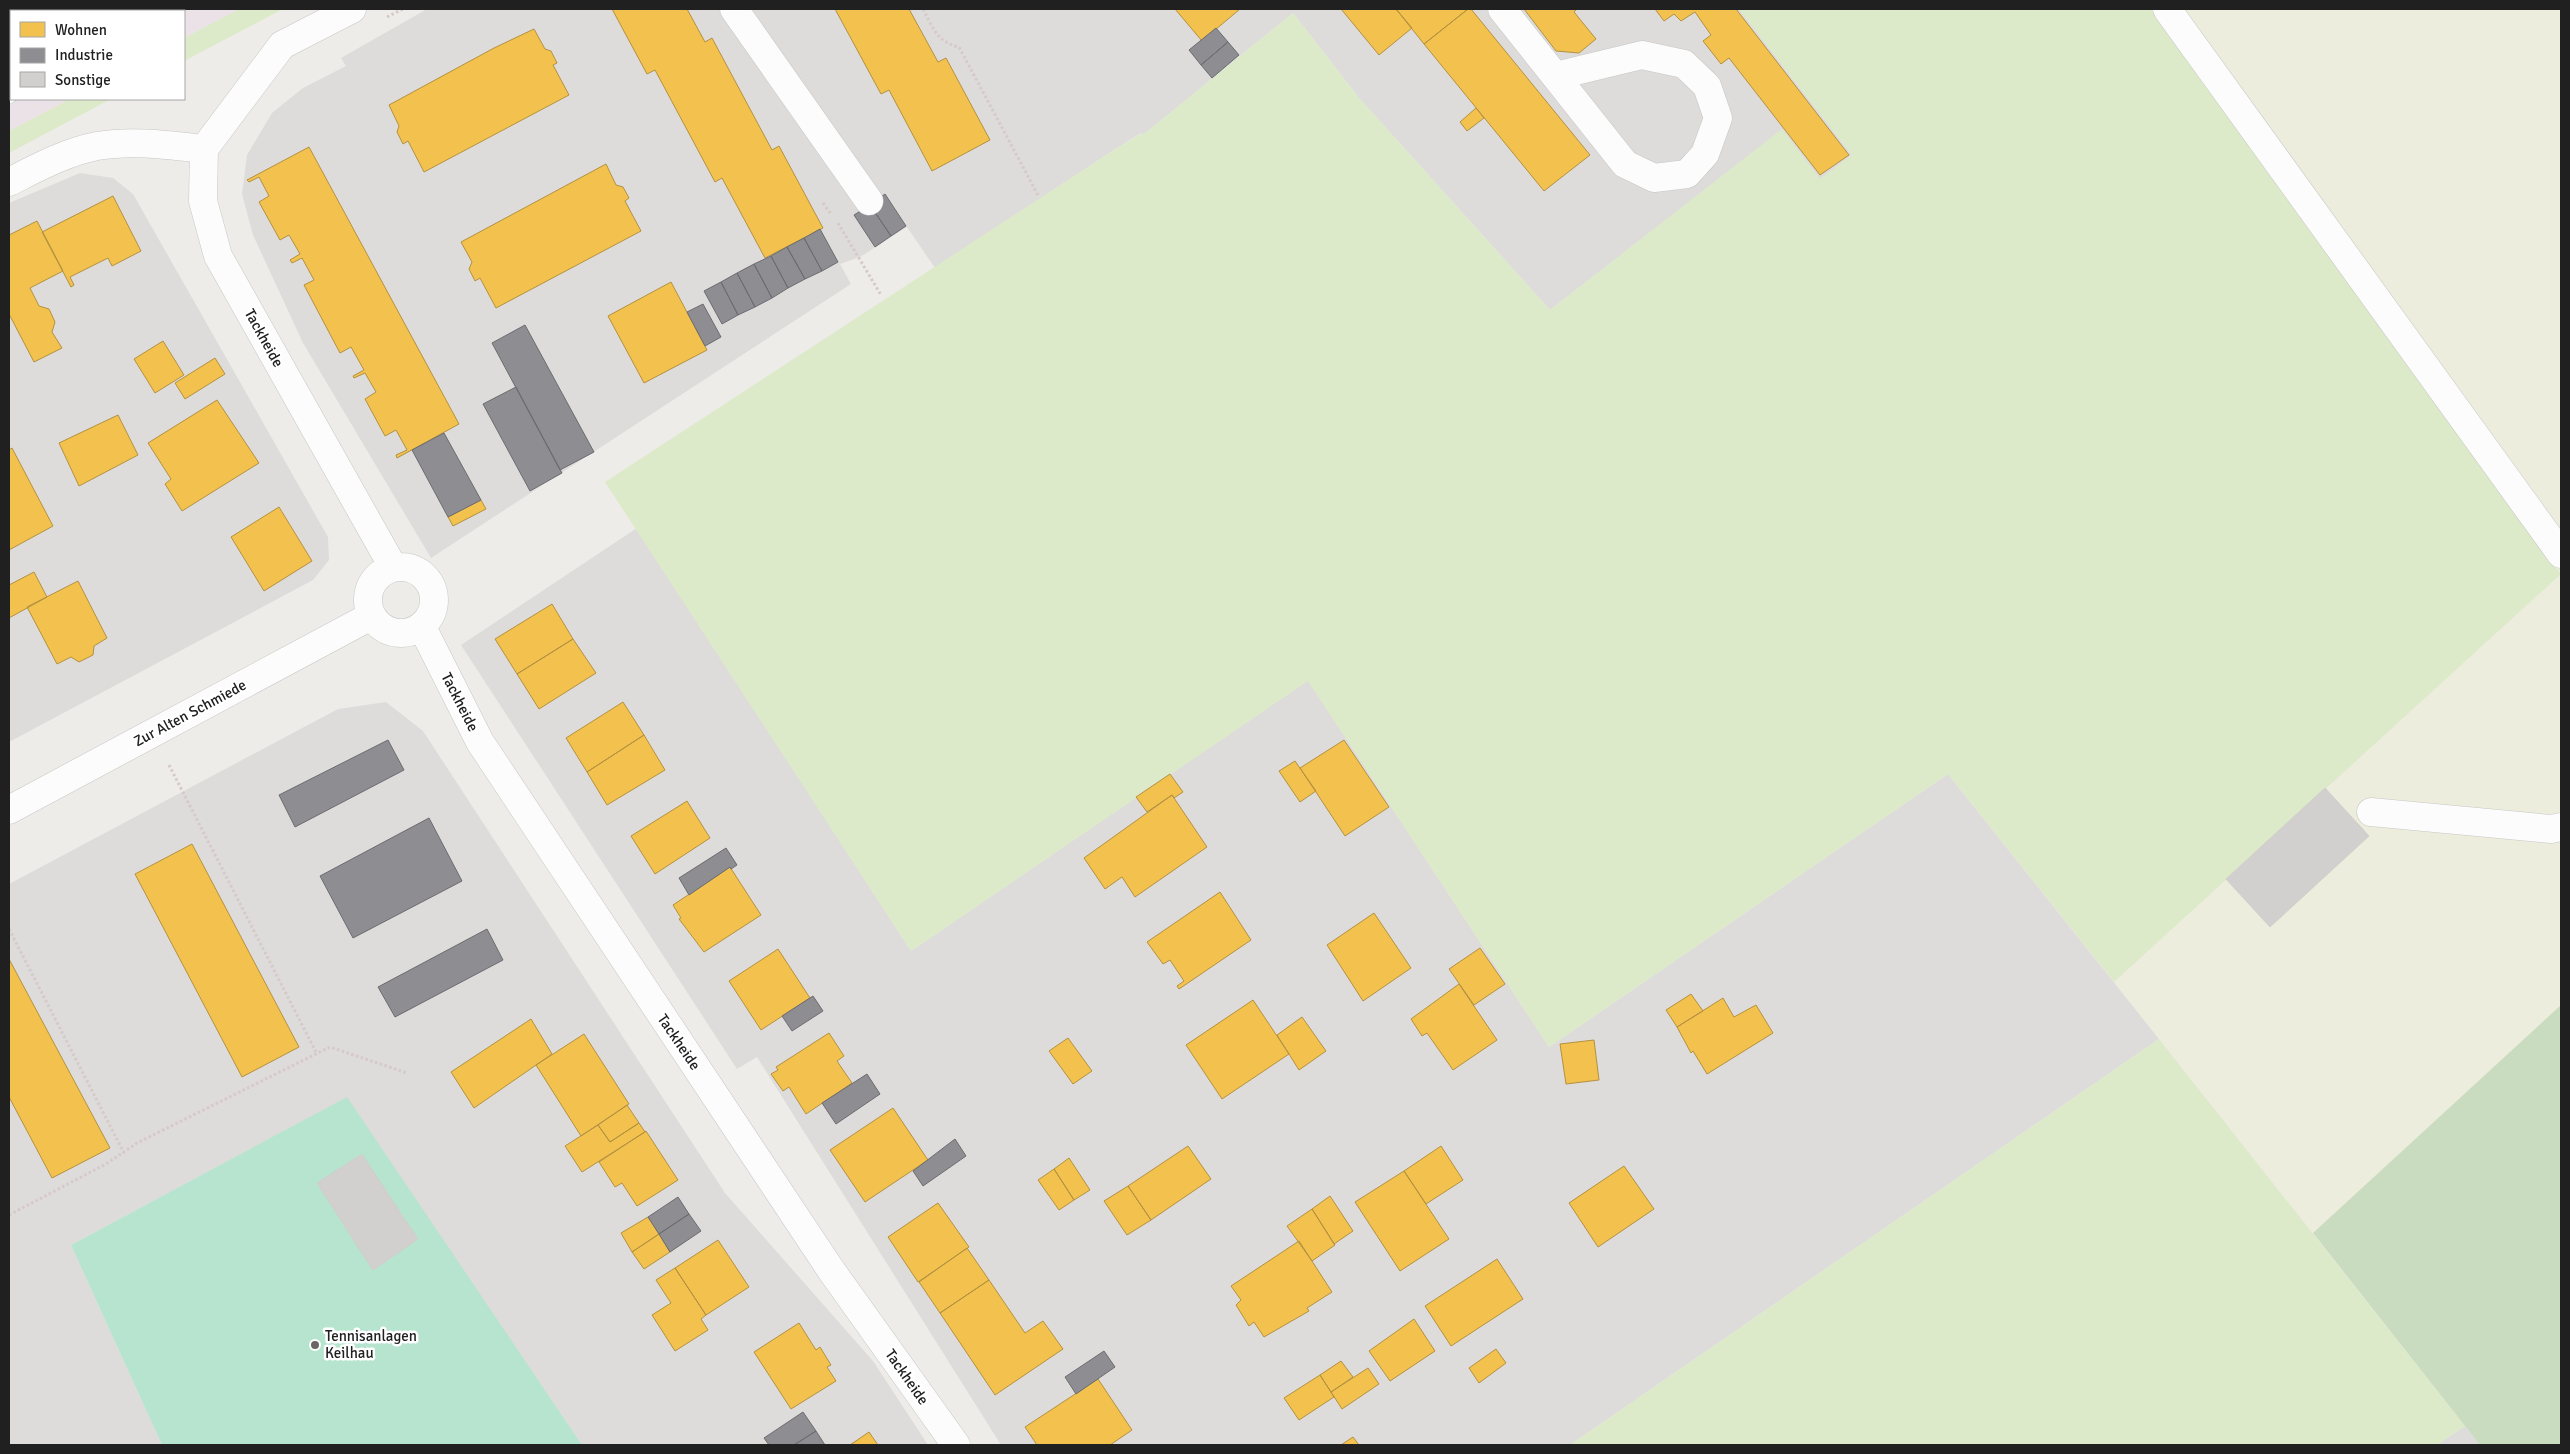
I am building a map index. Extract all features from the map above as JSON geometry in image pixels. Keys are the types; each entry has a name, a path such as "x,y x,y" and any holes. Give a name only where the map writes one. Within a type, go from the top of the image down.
{"street":[{"path":"9,182 50,161 96,146 150,143 204,149 282,45 352,9"},
{"path":"734,9 869,200"},
{"path":"1502,9 1555,76 1625,164 1654,178 1687,174 1705,154 1718,118 1707,86 1684,64 1642,55 1555,76"},
{"path":"2168,9 2561,554"},
{"name":"Tackheide","path":"204,149 203,201 218,256 393,567"},
{"path":"393,567 414,569 430,584 435,602 433,611 422,627 411,632 388,632 378,625 372,616 368,596 370,586 383,572 393,567"},
{"name":"Zur Alten Schmiede","path":"9,810 372,616"},
{"name":"Tackheide","path":"422,627 480,742 831,1270 956,1445"},
{"path":"2371,812 2551,829 2561,827"}],"path":[{"path":"923,9 936,34 947,44 959,47 1039,197"},
{"path":"153,733 317,1054"},
{"path":"9,929 124,1153"},
{"path":"9,1216 106,1164 137,1143 330,1047 407,1073"}],"shaded area":[{"path":"9,9 85,9 10,10 9,49"},
{"path":"239,9 185,37 185,10 82,10"},
{"path":"427,9 1739,9 1852,155 1820,180 1782,130 1550,310 1359,98 1293,13 1143,135 1141,133 1114,150 935,268 907,227 860,257 840,264 851,284 431,558 303,343 253,235 242,194 247,155 272,113 303,88 346,66 341,58"},
{"path":"9,49 10,100 68,100 9,131"},
{"path":"80,173 113,178 133,194 328,537 329,560 313,580 9,742 9,203"},
{"path":"637,528 911,951 1308,680 1549,1047 1948,774 2159,1039 1570,1445 1001,1445 757,1057 737,1069 461,645"},
{"path":"386,702 423,731 725,1193 873,1361 928,1445 582,1445 346,1098 71,1245 162,1445 9,1445 9,884 338,709"},
{"path":"2465,1426 2480,1445 2437,1445"}],"green space":[{"path":"239,9 283,9 185,60 185,37"},
{"path":"1739,9 2151,9 2561,574 2114,982 1948,774 1549,1047 1308,681 911,951 605,482 1114,150 1142,133 1143,135 1293,13 1359,98 1550,310 1782,129 1820,179 1852,155"},
{"path":"2151,9 2561,9 2561,574"},
{"path":"68,100 109,100 9,153 9,131"},
{"path":"2561,574 2561,1005 2313,1233 2114,982"},
{"path":"2561,1005 2561,1445 2480,1445 2313,1233"},
{"path":"2159,1039 2465,1426 2437,1445 1570,1445"},
{"name":"Tennisanlagen Keilhau","path":"347,1097 582,1445 162,1445 71,1245"}],"building: Wohnen":[{"path":"612,9 687,9 705,42 712,38 772,150 779,146 823,228 765,258 722,178 715,182 655,70 647,74"},
{"path":"835,9 909,9 938,62 946,58 990,140 932,171 889,90 881,94"},
{"path":"1175,9 1240,9 1202,41"},
{"path":"1341,9 1396,9 1412,28 1379,55"},
{"path":"1396,9 1468,9 1424,44"},
{"path":"1468,9 1471,9 1590,155 1544,191 1424,44"},
{"path":"1524,9 1577,9 1574,12 1596,39 1579,53 1556,51"},
{"path":"1655,9 1736,9 1849,155 1820,175 1729,58 1721,64 1703,41 1711,35 1695,12 1681,21 1674,14 1664,21"},
{"path":"534,29 545,49 551,51 557,63 553,65 569,95 424,172 408,141 403,144 397,132 399,126 389,105 494,48"},
{"path":"1476,108 1484,118 1467,131 1460,122"},
{"path":"309,147 459,424 397,458 396,455 407,450 396,430 385,436 365,399 376,392 365,373 354,378 353,376 364,370 351,347 340,353 304,285 314,280 302,258 292,263 290,260 300,254 289,235 280,240 259,202 269,196 259,177 249,182 247,180"},
{"path":"606,164 616,185 623,187 629,198 625,201 641,231 496,308 480,278 475,281 469,269 472,262 461,242"},
{"path":"113,196 141,251 112,266 108,258 70,277 74,285 71,287 42,232"},
{"path":"37,221 63,271 30,288 39,306 49,309 55,322 52,332 62,348 34,362 9,314 9,235"},
{"path":"671,282 707,350 644,383 608,316"},
{"path":"163,341 184,375 155,393 134,359"},
{"path":"215,358 225,374 185,399 175,383"},
{"path":"217,400 259,463 182,511 165,484 171,479 148,443"},
{"path":"118,415 138,455 79,486 59,443"},
{"path":"12,448 53,526 9,550 9,450"},
{"path":"481,500 486,509 453,526 448,517"},
{"path":"279,507 312,561 264,591 231,537"},
{"path":"34,572 47,597 9,618 9,585"},
{"path":"78,581 107,638 94,646 93,655 79,662 71,657 57,664 27,607"},
{"path":"552,604 573,639 517,674 495,639"},
{"path":"573,639 596,673 539,709 517,674"},
{"path":"623,702 644,735 587,772 566,738"},
{"path":"644,735 665,770 607,805 587,772"},
{"path":"1344,740 1389,807 1345,836 1300,768"},
{"path":"1295,761 1316,791 1300,802 1279,771"},
{"path":"1170,774 1183,792 1174,798 1172,795 1147,812 1136,797"},
{"path":"1172,795 1207,847 1135,897 1122,877 1105,889 1084,858"},
{"path":"687,801 710,838 655,874 631,836"},
{"path":"192,844 299,1047 242,1077 135,874"},
{"path":"730,867 761,915 704,952 679,919 681,918 673,905"},
{"path":"1220,892 1251,940 1179,989 1177,986 1184,981 1170,960 1163,964 1147,942"},
{"path":"1374,913 1411,968 1363,1001 1327,945"},
{"path":"1480,948 1505,984 1474,1005 1449,969"},
{"path":"778,949 810,998 761,1030 729,981"},
{"path":"9,959 110,1148 52,1178 9,1097"},
{"path":"1459,984 1497,1040 1453,1070 1427,1033 1422,1036 1411,1019"},
{"path":"1691,994 1703,1011 1677,1027 1666,1010"},
{"path":"1723,998 1734,1017 1756,1005 1773,1033 1707,1074 1693,1051 1691,1053 1677,1027"},
{"path":"1253,1000 1289,1054 1222,1099 1186,1045"},
{"path":"1302,1017 1326,1051 1299,1070 1277,1035"},
{"path":"531,1019 552,1054 474,1108 451,1072"},
{"path":"829,1033 844,1056 837,1061 852,1083 806,1114 789,1087 783,1091 771,1074 778,1070 776,1067"},
{"path":"584,1034 629,1104 581,1136 536,1065"},
{"path":"1068,1038 1092,1071 1073,1084 1049,1051"},
{"path":"1594,1040 1599,1080 1566,1084 1560,1044"},
{"path":"627,1105 639,1123 610,1142 598,1125"},
{"path":"893,1108 928,1160 865,1202 830,1150"},
{"path":"639,1123 645,1132 582,1172 565,1146 598,1125 610,1142"},
{"path":"646,1131 678,1180 637,1206 622,1183 615,1187 599,1162"},
{"path":"1188,1146 1211,1179 1151,1220 1128,1186"},
{"path":"1441,1146 1463,1180 1426,1204 1404,1171"},
{"path":"1069,1158 1090,1190 1074,1200 1054,1169"},
{"path":"1624,1166 1654,1209 1598,1247 1569,1203"},
{"path":"1054,1169 1074,1200 1059,1210 1038,1180"},
{"path":"1404,1171 1449,1239 1400,1271 1355,1202"},
{"path":"1128,1186 1151,1220 1127,1235 1104,1201"},
{"path":"1330,1196 1353,1231 1334,1244 1312,1209"},
{"path":"938,1203 969,1247 918,1282 888,1237"},
{"path":"1312,1209 1335,1245 1312,1261 1287,1226"},
{"path":"648,1217 659,1234 632,1252 621,1233"},
{"path":"659,1234 670,1252 644,1269 632,1252"},
{"path":"718,1240 749,1287 706,1315 675,1268"},
{"path":"1299,1241 1332,1292 1307,1308 1309,1311 1264,1337 1254,1322 1249,1326 1236,1305 1241,1300 1231,1286"},
{"path":"967,1248 989,1280 940,1313 919,1282"},
{"path":"1497,1259 1523,1299 1451,1346 1425,1306"},
{"path":"675,1268 706,1315 701,1319 708,1330 675,1351 652,1315 671,1303 656,1280"},
{"path":"989,1280 1025,1333 1043,1321 1063,1349 995,1395 940,1313"},
{"path":"1414,1319 1435,1351 1390,1381 1369,1351"},
{"path":"799,1323 816,1350 820,1347 831,1365 827,1367 836,1381 791,1409 754,1352"},
{"path":"1496,1349 1506,1363 1479,1383 1469,1368"},
{"path":"1341,1361 1353,1377 1331,1392 1320,1375"},
{"path":"1368,1368 1379,1384 1342,1409 1331,1392"},
{"path":"1320,1375 1334,1397 1299,1420 1284,1398"},
{"path":"1098,1379 1132,1430 1110,1445 1037,1445 1025,1427"},
{"path":"869,1432 878,1445 850,1445"},
{"path":"1353,1437 1359,1445 1341,1445"}],"building: Industrie":[{"path":"1216,28 1228,42 1201,65 1189,50"},
{"path":"1228,42 1239,55 1212,78 1201,65"},
{"path":"885,194 906,226 891,236 870,205"},
{"path":"870,205 891,236 875,247 854,215"},
{"path":"820,229 838,262 822,271 804,238"},
{"path":"804,238 822,271 805,279 787,247"},
{"path":"787,247 805,279 788,288 771,256"},
{"path":"771,256 788,288 772,298 754,264"},
{"path":"754,264 772,298 755,307 737,273"},
{"path":"737,273 755,307 738,315 721,282"},
{"path":"721,282 738,315 722,324 704,291"},
{"path":"703,304 721,337 705,346 687,312"},
{"path":"525,325 594,452 560,470 492,343"},
{"path":"516,387 562,473 530,491 483,404"},
{"path":"444,433 481,500 448,517 412,450"},
{"path":"388,740 404,770 295,827 279,795"},
{"path":"429,818 462,881 353,938 320,876"},
{"path":"726,848 737,865 731,869 730,867 689,895 679,878"},
{"path":"487,929 503,960 395,1017 378,987"},
{"path":"813,996 823,1011 792,1031 782,1016"},
{"path":"867,1074 880,1094 836,1124 822,1103"},
{"path":"955,1139 966,1156 923,1186 913,1171"},
{"path":"678,1197 689,1214 659,1234 648,1217"},
{"path":"689,1214 701,1231 670,1252 659,1234"},
{"path":"1104,1351 1115,1367 1076,1394 1065,1377"},
{"path":"803,1412 816,1431 794,1445 769,1445 764,1438"},
{"path":"816,1431 825,1445 794,1445"}],"building: Sonstige":[{"path":"2325,788 2369,836 2270,927 2226,879"},
{"path":"362,1154 403,1217 358,1247 317,1183"},
{"path":"403,1217 418,1239 373,1270 358,1247"}],"place":[{"name":"Tennisanlagen Keilhau","path":"315,1345"}]}
